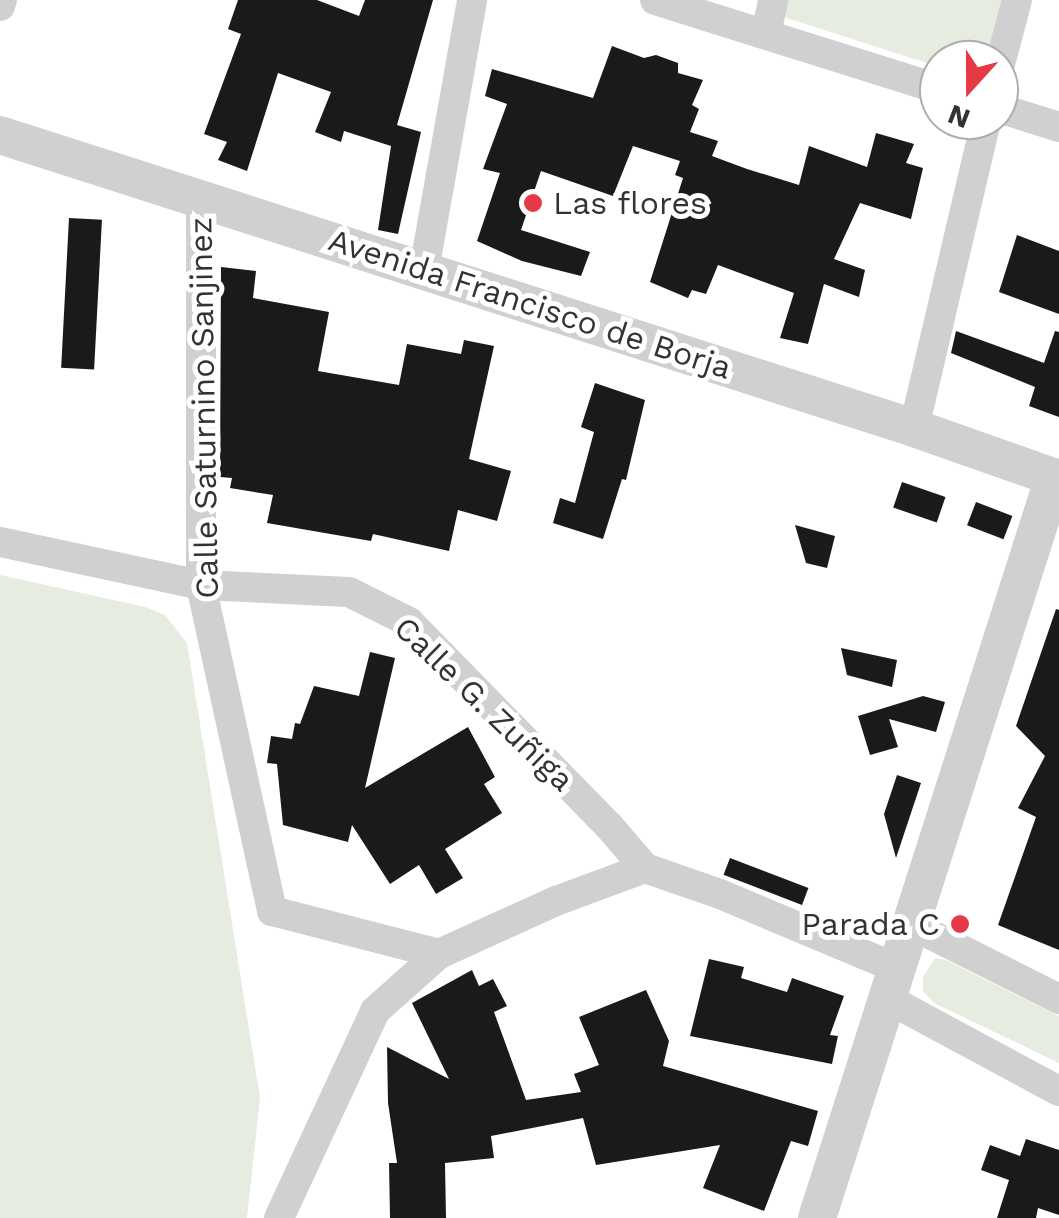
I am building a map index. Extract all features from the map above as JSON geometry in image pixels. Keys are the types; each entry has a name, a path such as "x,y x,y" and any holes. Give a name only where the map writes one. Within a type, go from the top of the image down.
{"street":[{"path":"424,270 472,0"},
{"path":"655,0 919,83"},
{"path":"766,34 773,0"},
{"path":"1006,40 1017,0"},
{"path":"1019,114 1059,126"},
{"name":"Avenida Francisco de Borja","path":"0,136 914,428 1056,478"},
{"path":"914,428 981,140"},
{"name":"Calle Saturnino Sanjinez","path":"201,198 200,584 272,911 439,954"},
{"path":"817,1218 1056,478"},
{"name":"Calle G. Zuñiga","path":"0,542 200,584 349,592 409,622 609,826 645,868"},
{"path":"279,1218 375,1010 439,954 556,900 645,868 893,984 1059,1091"},
{"path":"912,924 1059,998"}],"shaded area":[{"path":"788,0 1006,0 993,40 919,40 919,61 784,17"},
{"path":"0,575 145,607 165,615 187,643 260,1098 247,1218 0,1218"},
{"path":"935,958 1059,1016 1059,1063 934,1003 923,991 923,977"}],"building":[{"path":"238,0 317,0 359,16 365,0 433,0 397,125 421,132 398,234 378,230 391,146 344,131 341,142 315,132 331,92 278,73 247,171 218,160 227,142 204,134 241,34 228,29"},
{"path":"612,46 644,58 656,55 678,63 678,73 703,80 692,105 699,109 690,132 718,141 712,156 747,169 799,185 809,146 867,167 876,133 914,144 906,163 923,168 911,219 860,203 834,259 865,270 859,297 824,284 808,344 780,338 794,293 718,265 706,294 692,290 688,298 650,282 683,178 675,175 680,161 633,146 613,196 541,171 521,230 590,252 581,276 522,261 477,241 500,173 483,169 507,104 485,96 492,69 593,98"},
{"path":"69,218 102,220 94,370 61,368"},
{"path":"1017,235 1059,251 1059,314 999,292"},
{"path":"221,267 256,271 253,298 329,312 318,371 399,385 407,344 461,354 464,340 494,346 469,459 511,471 497,521 458,510 449,551 373,534 371,541 267,523 273,495 230,488 232,478 220,477"},
{"path":"956,331 1044,363 1055,331 1059,332 1059,417 1029,406 1035,387 951,353"},
{"path":"595,383 645,400 626,480 622,479 603,539 553,523 560,498 575,503 594,432 581,427"},
{"path":"902,482 945,497 937,523 893,508"},
{"path":"976,502 1012,516 1003,539 967,525"},
{"path":"795,525 835,536 827,568 806,563"},
{"path":"1056,609 1059,950 998,925 1036,817 1018,808 1045,756 1016,726"},
{"path":"841,648 897,660 892,687 847,675"},
{"path":"370,652 395,658 365,788 468,727 495,777 484,784 502,813 445,849 463,878 436,894 419,865 390,884 352,825 348,842 283,825 277,764 267,763 271,736 292,739 295,723 300,724 314,686 359,696"},
{"path":"923,696 945,702 936,732 889,719 898,747 870,755 858,716"},
{"path":"897,775 921,783 896,858 884,814"},
{"path":"730,858 808,888 802,905 724,875"},
{"path":"709,959 744,967 741,978 787,992 792,978 844,996 830,1035 838,1036 832,1064 690,1036"},
{"path":"472,970 479,986 493,979 507,1006 494,1012 526,1100 581,1092 574,1074 599,1065 579,1017 646,990 669,1041 663,1066 818,1111 808,1146 791,1141 764,1211 703,1188 720,1145 596,1165 583,1118 491,1136 494,1158 445,1163 446,1218 390,1218 389,1163 397,1163 388,1103 387,1047 449,1079 412,1003"},
{"path":"1026,1139 1059,1150 1059,1215 1038,1208 1036,1218 997,1218 1009,1180 981,1170 990,1145 1020,1156"}],"place":[{"name":"Las flores","path":"533,203"},
{"name":"Parada C","path":"960,924"}]}
